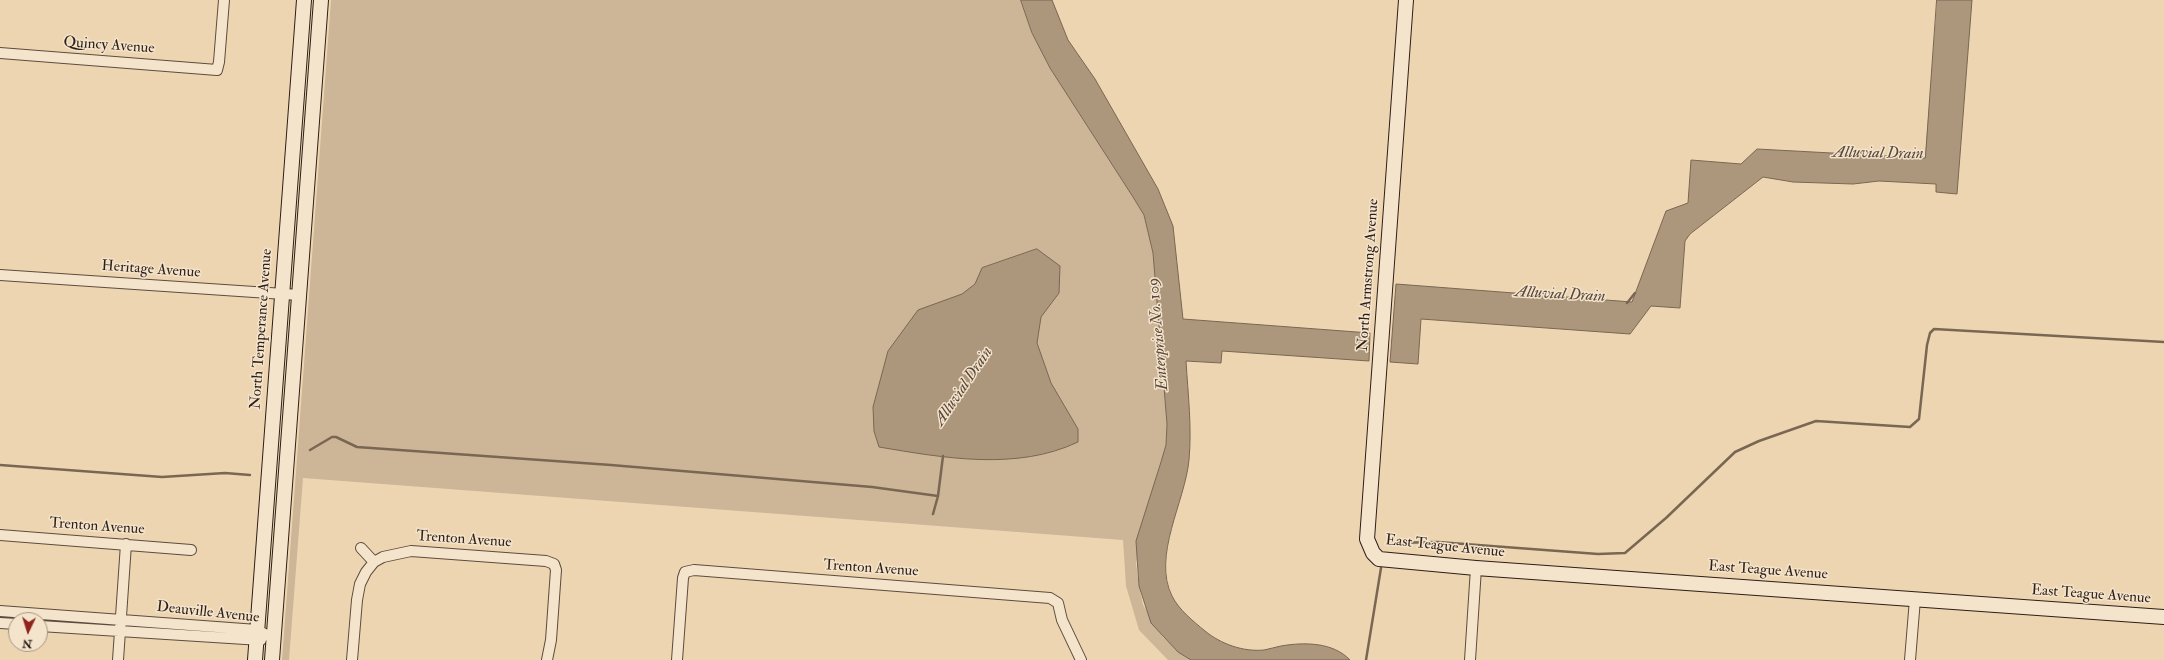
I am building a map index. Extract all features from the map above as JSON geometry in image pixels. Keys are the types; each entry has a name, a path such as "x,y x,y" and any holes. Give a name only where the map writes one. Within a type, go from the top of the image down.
{"street":[{"name":"Quincy Avenue","path":"0,53 217,70 224,0"},
{"name":"North Temperance Avenue","path":"255,660 304,0"},
{"path":"272,660 321,0"},
{"name":"North Armstrong Avenue","path":"1372,552 1367,539 1406,0"},
{"name":"Heritage Avenue","path":"0,275 300,295"},
{"name":"Trenton Avenue","path":"0,535 191,550"},
{"path":"118,660 126,544"},
{"path":"352,660 357,600 360,584 366,572 374,562 361,548"},
{"name":"Trenton Avenue","path":"374,562 383,557 411,551 546,561 554,564 556,578 551,640 547,660"},
{"name":"East Teague Avenue","path":"1372,552 1379,559 1476,568 2164,617"},
{"path":"1470,660 1476,568"},
{"name":"Trenton Avenue","path":"677,660 685,572 694,570 1036,596 1054,600 1058,603 1062,620 1081,660"},
{"path":"1910,660 1914,599"},
{"name":"Deauville Avenue","path":"0,611 121,620 273,638"},
{"name":"Deauville Avenue","path":"48,626 120,631 256,636"}],"shaded area":[{"path":"331,0 1021,0 1032,33 1050,68 1144,215 1153,253 1167,424 1166,445 1150,501 1136,563 1143,605 1163,637 1191,660 1168,660 1139,630 1126,586 1123,540 303,478 289,660 282,660"}],"water":[{"path":"1021,0 1052,0 1068,40 1095,79 1158,189 1173,226 1183,319 1370,333 1369,361 1222,351 1221,363 1186,361 1190,423 1189,460 1168,546 1166,564 1167,580 1175,601 1182,611 1211,636 1218,640 1248,650 1264,650 1279,646 1299,644 1318,645 1335,650 1350,660 1191,660 1178,652 1151,623 1139,586 1136,541 1166,445 1167,424 1153,253 1144,215 1050,68 1032,33"},
{"path":"1937,0 1972,0 1957,194 1936,192 1936,184 1879,181 1853,184 1793,182 1763,177 1690,234 1685,241 1680,308 1651,306 1630,334 1421,319 1418,364 1390,362 1396,284 1632,302 1666,211 1688,203 1691,160 1741,164 1757,149 1925,158"},
{"path":"1037,249 1060,266 1059,293 1041,317 1037,343 1051,383 1078,429 1078,442 1055,451 1030,457 980,460 929,455 879,447 874,431 873,407 888,351 918,310 962,294 975,284 982,268"}],"waterway":[{"name":"Alluvial Drain","path":"1627,303 1635,293"},
{"path":"1391,545 1392,543 1438,542 1598,554 1625,553 1666,518 1735,452 1759,441 1816,421 1910,427 1919,419 1927,345 1930,333 1934,329 2164,342"},
{"path":"310,450 332,437 336,437 357,447 611,465 872,487 938,496"},
{"name":"Alluvial Drain","path":"933,514 938,496 943,456"},
{"path":"0,465 162,477 225,473 250,475"},
{"path":"1366,660 1381,568"}],"water label":[{"name":"Enterprise No. 109","path":"1159,334"}]}
